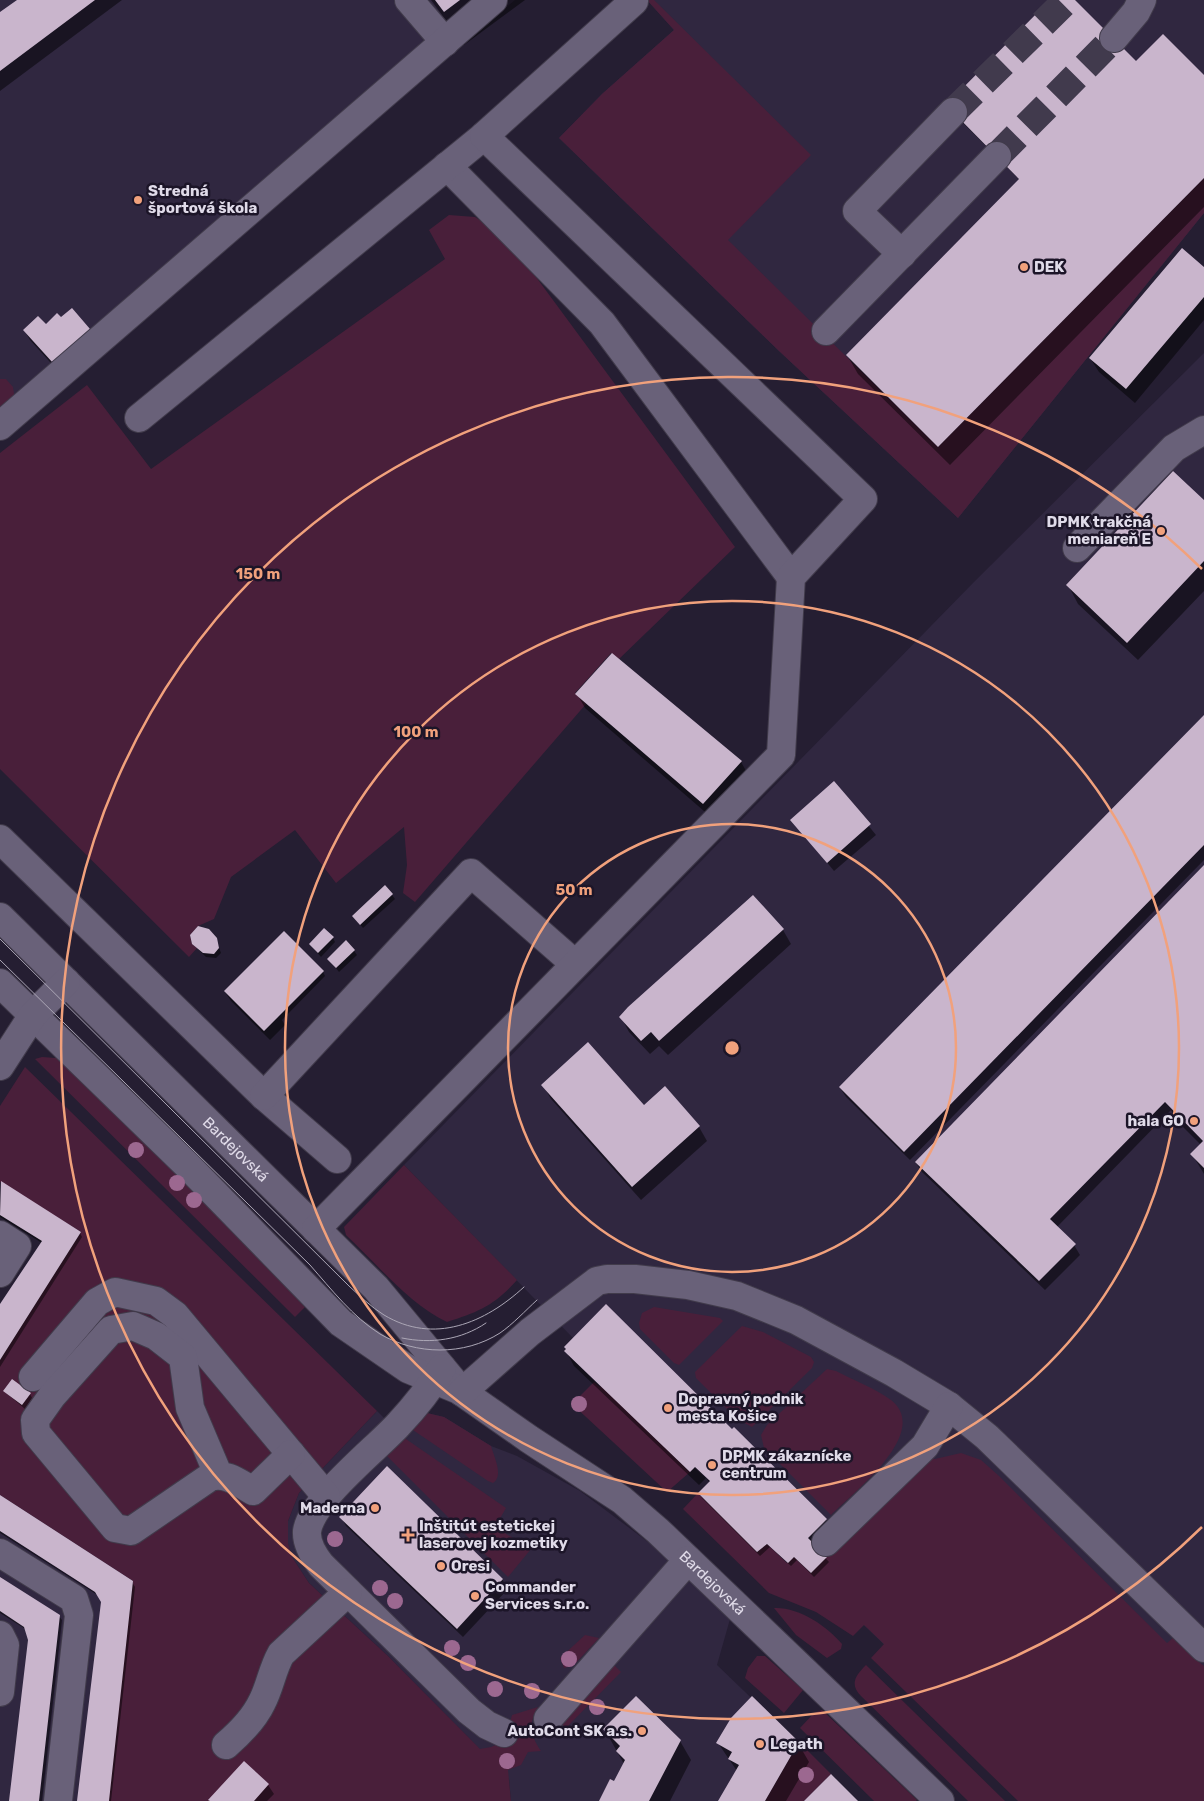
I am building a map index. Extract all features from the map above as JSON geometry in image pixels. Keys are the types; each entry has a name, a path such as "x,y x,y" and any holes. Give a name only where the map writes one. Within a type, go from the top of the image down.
{"street":[{"path":"409,0 445,42"},
{"path":"0,426 493,0"},
{"path":"1114,38 1136,12 1142,0"},
{"path":"138,418 484,136 634,1"},
{"path":"902,254 857,210 953,112"},
{"path":"316,1229 781,755 791,578 863,499 484,136"},
{"path":"826,331 997,156"},
{"path":"447,166 602,323 791,578"},
{"path":"1077,548 1174,448 1204,430"},
{"path":"0,838 264,1096 337,1160"},
{"path":"264,1096 471,873 575,964"},
{"name":"Bardejovská","path":"0,916 376,1288 438,1375 528,1439 622,1500 688,1560 940,1801"},
{"name":"Bardejovská","path":"0,982 187,1165 341,1324 408,1369 438,1375"},
{"path":"0,1066 32,1015 66,982"},
{"path":"0,1235 17,1246 0,1273"},
{"path":"462,1392 530,1332 553,1317 588,1286 607,1278 688,1284 737,1296 796,1320 949,1406 993,1443 1204,1648"},
{"path":"33,1377 97,1302 115,1292 156,1301 175,1315 326,1496"},
{"path":"156,1336 175,1315"},
{"path":"218,1474 190,1408 183,1357 156,1336 132,1326 111,1330 52,1396 35,1420 36,1433 115,1528 131,1531 210,1477 218,1474 229,1477 253,1491 291,1454"},
{"path":"438,1375 399,1424 326,1496 311,1520 307,1532 309,1544 321,1565 469,1711 487,1725 504,1732"},
{"path":"826,1542 925,1446 949,1406"},
{"path":"0,1553 74,1599 79,1615 58,1801"},
{"path":"548,1719 688,1560"},
{"path":"226,1745 241,1732 262,1703 274,1667 281,1654 348,1592"},
{"path":"0,1635 5,1645 0,1692"}],"shaded area":[{"name":"Stredná športová škola","path":"0,0 515,0 0,432"},
{"path":"647,0 1204,0 1204,213 958,518 779,351 559,138 602,94 674,30"},
{"path":"647,0 654,0 811,155 728,240 938,447 1204,178 1204,213 958,518 779,351 559,138 602,94 674,30"},
{"path":"449,215 475,217 508,239 735,547 619,659 611,653 575,693 586,704 415,902 403,893 407,865 404,827 336,883 295,830 231,877 214,919 198,926 190,935 192,944 197,948 189,957 0,769 0,453 87,385 151,469 445,259 429,230"},
{"path":"1204,353 1204,1801 1045,1801 794,1557 788,1563 767,1544 757,1552 698,1493 709,1481 601,1385 600,1387 564,1351 566,1349 564,1347 573,1338 404,1165 974,582"},
{"path":"0,379 6,379 13,387 15,401 0,419"},
{"path":"42,1057 56,1058 72,1065 307,1305 295,1317 35,1059"},
{"path":"25,1067 377,1411 299,1493 288,1521 288,1543 292,1557 309,1583 388,1656 480,1749 505,1741 512,1715 538,1707 533,1719 532,1729 534,1740 541,1751 528,1752 521,1765 508,1770 511,1801 108,1801 133,1581 0,1495 0,1360 81,1232 0,1182 0,1106"},
{"path":"404,1165 517,1280 501,1296 486,1307 447,1322 419,1305 406,1294 346,1235 344,1227"},
{"path":"654,1307 720,1318 723,1321 679,1365 674,1363 640,1329 639,1323 642,1313"},
{"path":"742,1326 763,1332 811,1357 814,1362 812,1368 752,1427 737,1419 696,1378 695,1372"},
{"path":"827,1369 836,1371 864,1384 891,1400 901,1413 902,1428 896,1445 885,1461 831,1515 764,1448 761,1435 767,1425"},
{"path":"594,1382 600,1387 601,1385 690,1472 667,1492 572,1404"},
{"path":"377,1411 403,1437 427,1413 444,1417 491,1446 517,1456 580,1491 652,1545 730,1619 717,1665 858,1801 511,1801 509,1779 388,1656 309,1583 292,1557 288,1544 288,1521 299,1493"},
{"path":"427,1413 444,1417 491,1446 498,1471 498,1476 493,1483 410,1428 422,1414"},
{"path":"403,1437 506,1508 495,1527 531,1549 508,1577 386,1455"},
{"path":"961,1453 981,1460 999,1476 1167,1643 1179,1633 1192,1645 1199,1662 1204,1666 1204,1801 1018,1801 871,1658 884,1644 864,1625 853,1636 816,1612 769,1593 683,1509 698,1493 757,1552 767,1544 787,1563 794,1557 811,1573 926,1456 935,1459"},
{"path":"0,1495 133,1581 108,1801 0,1801"},
{"path":"774,1608 793,1611 812,1619 836,1637 842,1644 841,1649 827,1658 796,1635"},
{"path":"585,1635 599,1638 573,1666 564,1668 560,1658"},
{"path":"757,1656 765,1656 803,1690 784,1713 745,1678 748,1668"},
{"path":"613,1664 621,1672 565,1729 562,1723"},
{"path":"866,1665 1005,1801 968,1801 857,1692 855,1680 859,1672"},
{"path":"822,1710 917,1800 874,1801 800,1728 814,1713"},
{"path":"799,1742 831,1774 804,1801 765,1801"}],"building":[{"path":"17,0 95,0 0,71 0,12"},
{"path":"435,0 460,0 444,12"},
{"name":"DEK","path":"1050,0 1075,0 1136,61 1163,34 1204,75 1204,178 938,447 846,355 1019,179 946,105"},
{"path":"1182,248 1204,267 1204,297 1126,389 1089,358"},
{"path":"72,308 90,329 53,363 23,330 38,316 46,324 57,313 61,317"},
{"name":"DPMK trakčná meniareň E","path":"1173,471 1204,500 1204,561 1127,643 1066,585"},
{"path":"612,653 742,761 703,804 575,694"},
{"path":"1204,715 1204,845 904,1152 839,1087"},
{"path":"834,781 871,824 827,863 790,820"},
{"path":"1204,865 1204,1168 1190,1154 1203,1141 1165,1102 1050,1219 1076,1244 1039,1281 915,1162"},
{"path":"385,885 393,894 360,925 352,916"},
{"path":"753,895 784,929 659,1041 651,1032 641,1041 619,1017"},
{"path":"198,926 209,929 217,938 219,948 214,954 203,953 192,944 190,935"},
{"path":"324,928 334,937 318,953 309,944"},
{"path":"284,931 324,971 264,1031 224,991"},
{"path":"346,940 355,950 336,968 327,959"},
{"path":"588,1042 644,1105 665,1086 700,1126 632,1187 541,1085"},
{"path":"1,1181 81,1232 0,1360 0,1304 42,1241 0,1215"},
{"path":"606,1304 732,1429 734,1427 827,1519 808,1538 827,1557 811,1573 794,1557 788,1563 767,1544 757,1552 698,1493 710,1481 695,1467 690,1472 564,1351 566,1349 564,1347"},
{"path":"12,1379 31,1393 22,1405 3,1391"},
{"path":"387,1466 503,1579 457,1629 339,1517"},
{"path":"0,1495 133,1581 109,1801 77,1801 101,1602 95,1592 0,1531"},
{"path":"0,1577 60,1615 39,1801 9,1801 28,1640 24,1627 0,1611"},
{"path":"636,1696 681,1740 649,1801 599,1801 610,1779 614,1781 625,1760 616,1751 620,1746 603,1729"},
{"path":"752,1696 799,1742 765,1801 718,1801 739,1765 728,1759 732,1752 716,1743 731,1718"},
{"path":"244,1761 269,1784 254,1801 208,1800"},
{"path":"831,1774 858,1801 804,1801"}],"tunnel":[{"path":"953,112 1067,0"},
{"path":"997,156 1114,38"}],"tram line":[{"path":"0,939 349,1286 379,1312 403,1324 421,1328 440,1329 458,1326 476,1320 493,1311 524,1287"},
{"path":"0,960 310,1265 352,1311 380,1334 394,1341 424,1349 456,1349 471,1346 486,1341 500,1333 537,1300"},
{"path":"402,1338 424,1341 446,1339 456,1337 486,1323"}],"place":[{"name":"Stredná športová škola","path":"138,200"},
{"name":"DEK","path":"1024,267"},
{"name":"DPMK trakčná meniareň E","path":"1161,531"},
{"name":"hala GO","path":"1194,1121"},
{"name":"Dopravný podnik mesta Košice","path":"668,1408"},
{"name":"DPMK zákaznícke centrum","path":"712,1465"},
{"name":"Maderna","path":"375,1508"},
{"name":"Inštitút estetickej laserovej kozmetiky","path":"408,1535"},
{"name":"Oresi","path":"441,1566"},
{"name":"Commander Services s.r.o.","path":"475,1596"},
{"name":"AutoCont SK a.s.","path":"642,1731"},
{"name":"Legath","path":"760,1744"}]}
